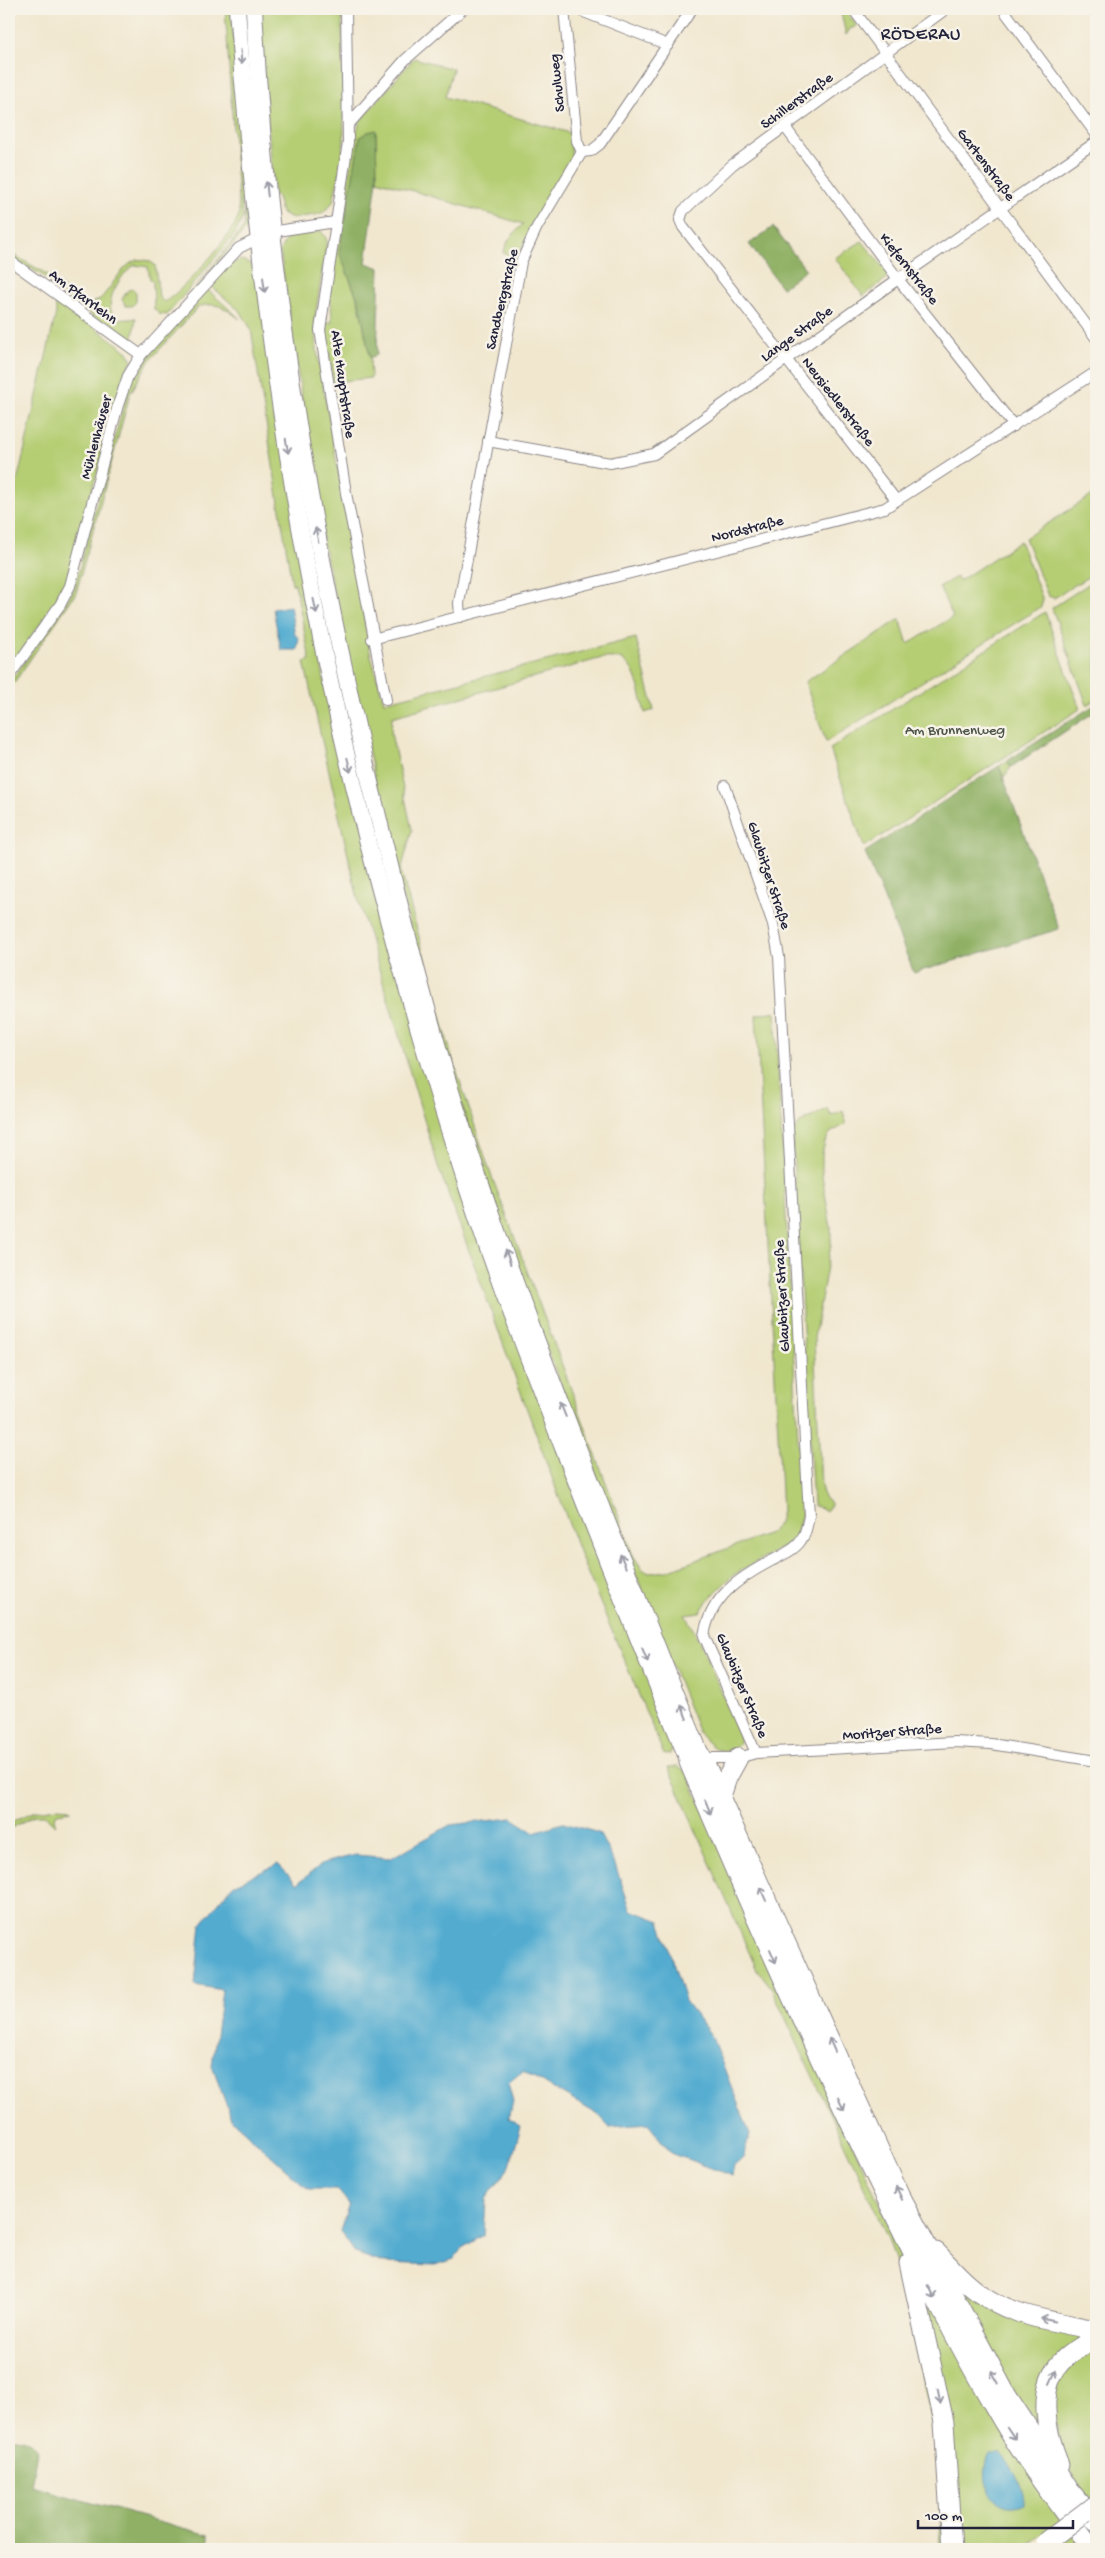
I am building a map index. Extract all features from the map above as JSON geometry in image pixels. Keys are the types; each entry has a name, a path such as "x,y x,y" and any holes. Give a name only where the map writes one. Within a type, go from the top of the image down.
{"highway":[{"path":"720,1799 727,1778 747,1756"},
{"path":"696,1760 720,1799 900,2196 1007,2396 1070,2491 1096,2522"},
{"path":"696,1760 780,1971 901,2233 995,2409 1062,2510 1092,2549"},
{"path":"901,2233 944,2422 952,2549"},
{"path":"921,2236 970,2286 1007,2309 1043,2320 1096,2330"},
{"path":"1070,2491 1053,2448 1045,2414 1048,2387 1058,2367 1066,2357 1091,2340 1096,2340"},
{"path":"1041,2546 1096,2504"}],"main road":[{"path":"237,9 265,234 335,635 397,897 444,1067 548,1372 696,1760"},
{"path":"254,9 265,234"}],"street":[{"name":"Alte Hauptstraße","path":"346,9 349,124 336,222 320,318 321,342 372,640 386,700"},
{"path":"349,124 405,60 463,9"},
{"name":"Schulweg","path":"564,9 577,142 582,152"},
{"path":"576,9 668,45"},
{"name":"Sandbergstraße","path":"460,617 459,603 521,262 537,227 582,152 591,151 600,144 692,9"},
{"name":"Gartenstraße","path":"853,9 1096,338"},
{"name":"Schillerstraße","path":"683,227 680,220 682,211 732,165 946,9"},
{"path":"1003,9 1096,134"},
{"name":"Kiefernstraße","path":"785,127 898,279 1014,426"},
{"name":"Lange Straße","path":"488,441 610,463 654,454 786,358 1096,142"},
{"path":"265,234 336,222"},
{"name":"Neusiedlerstraße","path":"683,227 896,500"},
{"name":"Mühlenhäuser","path":"9,676 60,605 70,586 118,405 128,376 141,355 230,256 265,234"},
{"name":"Am Pfarrlehn","path":"9,260 141,355"},
{"name":"Nordstraße","path":"372,640 885,508 1096,372"},
{"name":"Glaubitzer Straße","path":"724,786 773,924 778,957 809,1516 806,1531 800,1542 791,1550 735,1582 713,1607 706,1622 704,1636 747,1756"},
{"name":"Moritzer Straße","path":"696,1760 954,1742 991,1744 1096,1761"}],"green space":[{"path":"225,9 231,9 247,198 241,200 243,217 235,234 167,315 159,314 154,309 153,281 150,279 148,267 135,265 127,271 114,290 111,309 114,316 122,319 136,318 132,345 55,288 44,276 9,257 9,252 50,276 83,306 99,300 124,269 138,260 146,260 155,265 159,297 164,302 182,287 206,262 228,234 239,214"},
{"path":"258,9 342,9 344,139 341,167 333,202 324,212 315,215 293,218 281,213 277,196 274,195"},
{"path":"845,10 857,26 850,29 846,35 841,13"},
{"path":"414,58 453,69 445,97 570,133 572,159 532,227 517,257 503,253 509,239 523,224 377,180 376,131 368,132 360,138 351,190 346,270 359,302 370,358 371,378 333,382 325,323 332,322 331,302 328,301 355,137 360,121"},
{"path":"376,130 377,180 366,263 380,268 377,354 370,358 359,302 339,252 360,137"},
{"path":"245,205 248,205 249,220 246,229 190,294 244,227"},
{"path":"773,227 806,270 782,288 749,244"},
{"path":"314,229 322,232 327,240 315,318 317,351 370,652 384,702 636,638 654,710 645,713 638,684 627,663 617,658 602,658 392,717 391,733 412,830 401,871 451,1054 489,1169 633,1555 642,1569 649,1573 667,1571 772,1532 779,1522 782,1511 756,1015 775,1011 802,1513 796,1536 786,1545 732,1576 707,1601 700,1613 685,1615 736,1725 739,1742 730,1750 725,1751 714,1748 698,1731 518,1276 440,1036 392,858 323,542 280,251 287,237"},
{"path":"862,241 888,273 886,279 863,296 835,258"},
{"path":"242,260 251,264 256,275 328,703 674,1745 670,1754 664,1755 581,1557 438,1166 358,899 304,662 310,660 295,584 292,584 251,329 241,312 210,285 230,263"},
{"path":"133,289 136,292 136,302 132,306 126,306 122,299 128,290"},
{"path":"207,289 240,319 216,305 198,307 149,361 130,394 76,593 9,690 9,684 74,589 109,456 132,378"},
{"path":"55,298 128,352 132,360 124,376 67,580 60,596 9,668 9,508 11,508 56,313"},
{"path":"1096,493 1096,572 1054,598 1048,596 1025,538"},
{"name":"Am Brunnenweg","path":"1020,541 1043,600 1041,607 826,742 805,682 900,619 908,644 953,617 939,587 956,577 959,581"},
{"path":"1096,579 1096,699 1087,705 1052,608"},
{"name":"Am Brunnenweg","path":"1045,612 1080,709 864,847 830,749"},
{"path":"1096,704 1096,711 1011,767 1007,761"},
{"path":"1007,761 1011,767 1004,777 999,766"},
{"path":"999,766 1059,929 914,973 865,852"},
{"path":"827,1109 832,1116 843,1111 846,1124 830,1133 822,1154 822,1175 831,1228 831,1245 814,1338 821,1486 824,1497 831,1505 826,1511 813,1505 792,1133 800,1123"},
{"path":"668,1767 678,1767 687,1773 892,2232 903,2262 936,2404 945,2549 939,2549 942,2504 938,2452 902,2280 887,2236 771,1987 756,1968"},
{"path":"57,1808 69,1809 71,1811 57,1813 54,1818 56,1827 45,1815 35,1815 9,1829 9,1823 35,1811"},
{"path":"948,2272 964,2289 1096,2333 1063,2353 1043,2433 998,2370"},
{"path":"924,2291 1061,2521 1024,2549 957,2549"},
{"path":"1096,2344 1096,2493 1088,2499 1064,2461 1051,2400 1059,2375"},
{"path":"9,2437 29,2441 37,2451 31,2486 208,2535 208,2549 9,2549"},
{"path":"1071,2533 1085,2549 1049,2549"}],"water":[{"path":"290,606 295,635 299,638 297,650 281,650 273,609"},
{"path":"512,1818 534,1832 563,1823 599,1833 614,1862 631,1910 660,1921 685,2001 711,2035 750,2134 743,2158 734,2166 732,2176 671,2153 648,2124 609,2127 597,2114 523,2071 508,2083 513,2101 509,2119 521,2126 510,2166 486,2199 484,2235 462,2248 454,2259 436,2265 384,2263 355,2253 340,2231 349,2204 337,2189 308,2189 232,2120 212,2066 222,1990 195,1985 201,1924 233,1885 278,1864 297,1884 323,1863 356,1855 391,1858 450,1825"},
{"path":"990,2454 1000,2454 1013,2471 1020,2483 1024,2504 1013,2507 1004,2506 990,2494 985,2474"}],"district":[{"name":"RÖDERAU","path":"921,33"}]}
